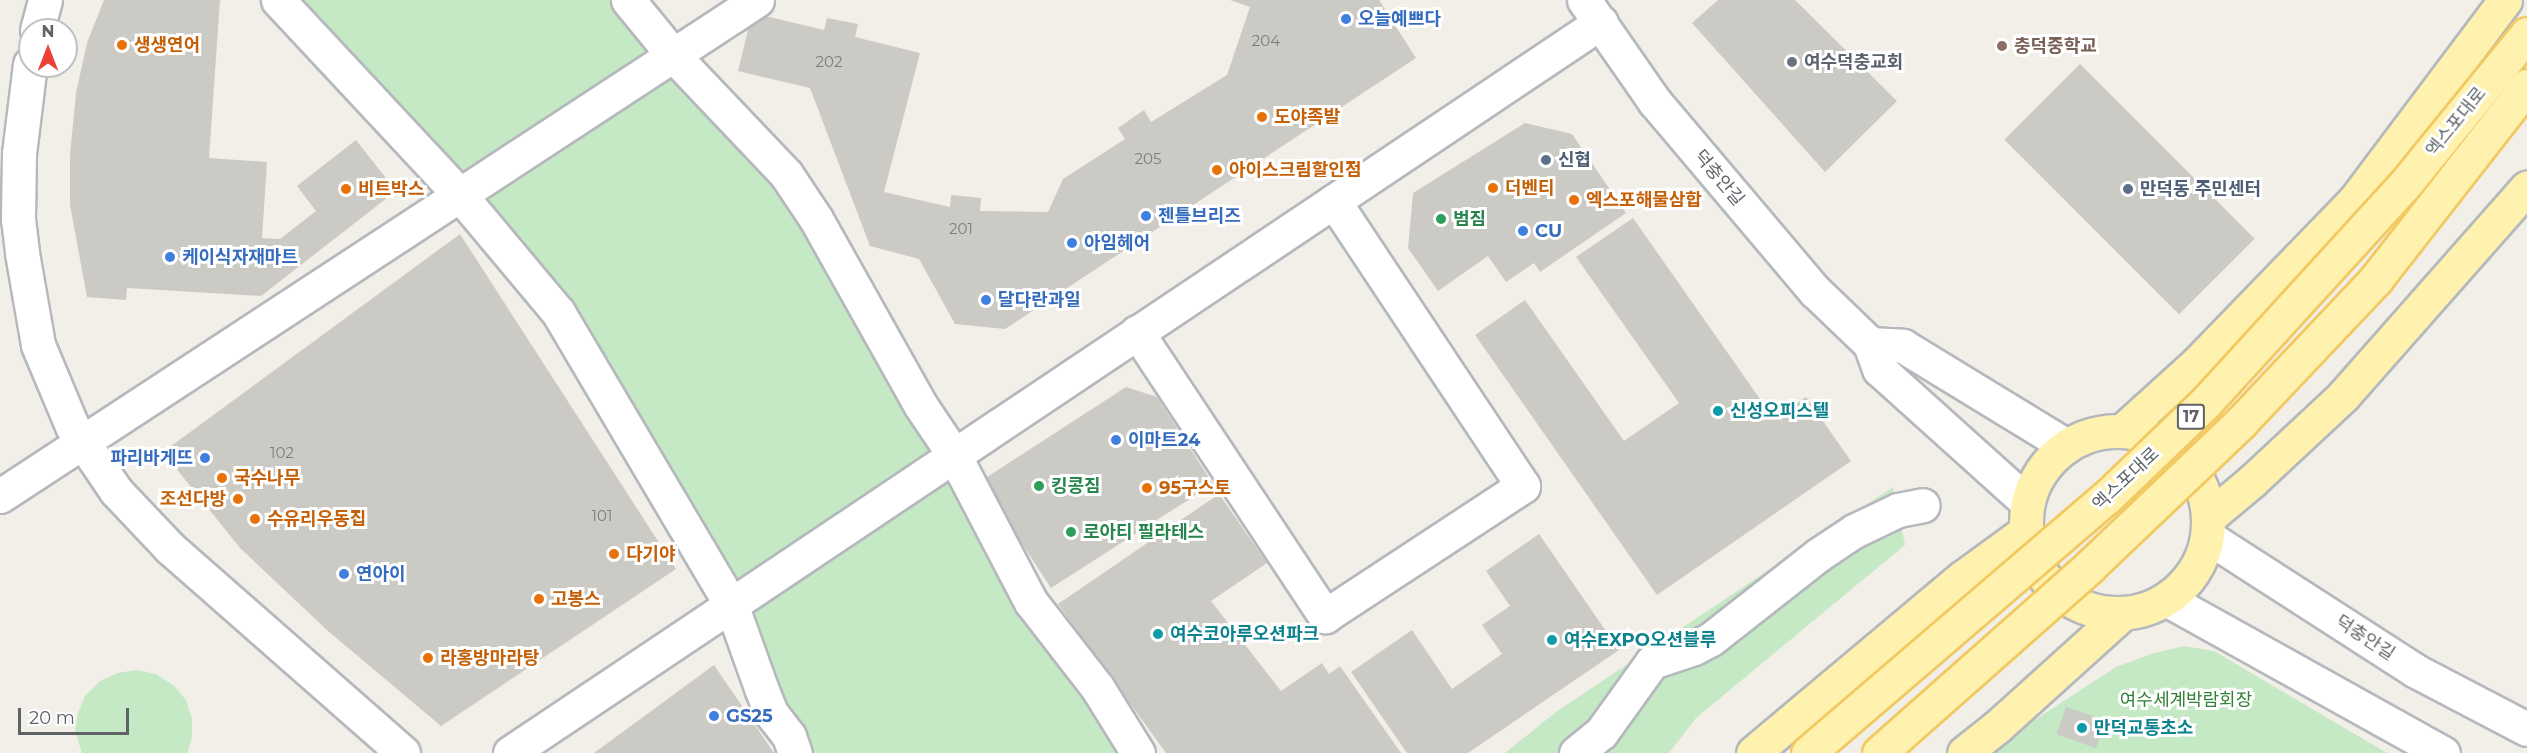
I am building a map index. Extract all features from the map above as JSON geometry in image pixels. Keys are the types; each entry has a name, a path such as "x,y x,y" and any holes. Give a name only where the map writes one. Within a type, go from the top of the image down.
{"main road":[{"path":"2122,431 2197,363 2355,200 2505,0"},
{"name":"엑스포대로","path":"1808,753 2108,497 2206,402 2406,184 2527,34"},
{"name":"엑스포대로","path":"1879,753 2090,566 2241,422 2376,279 2527,86"},
{"path":"2208,527 2252,481 2343,396 2527,187"},
{"path":"2122,431 2159,441 2179,455 2194,473 2204,495 2208,527 2198,564 2185,584 2166,599 2145,609 2122,614 2098,611 2076,603 2056,590 2040,572 2030,550 2027,517 2036,481 2050,462 2067,446 2089,436 2122,431"},
{"path":"1754,753 1963,577 2027,517"},
{"path":"1964,753 1998,726 2122,614"}],"street":[{"path":"40,18 45,0"},
{"path":"278,0 460,195 558,312 731,604 771,713 789,736 795,753"},
{"path":"628,0 673,55 786,174 816,219 921,406 954,456 1031,603 1097,687 1138,753"},
{"path":"0,496 757,0"},
{"path":"510,753 1334,201 1592,11"},
{"name":"덕충안길","path":"1592,11 1655,102 1815,291 1870,344 1879,369 2027,517"},
{"path":"28,78 19,154 18,219 22,253 38,345 59,399 82,442 116,490 170,548 403,753"},
{"path":"1137,333 1325,616 1523,486 1334,201"},
{"path":"1870,344 1903,346 2067,446"},
{"path":"1576,753 1601,733 1652,662 1694,648 1710,639 1818,555 1854,531 1898,510 1923,505"},
{"name":"덕충안길","path":"2208,527 2414,670 2527,729"},
{"path":"2166,599 2438,752"}],"green space":[{"path":"278,0 628,0 786,174 1138,753 795,753 558,312"},
{"path":"1893,487 1905,545 1696,718 1669,753 1505,753 1556,712"},
{"name":"여수세계박람회장","path":"2184,646 2214,651 2387,753 1984,753 2116,667 2151,654"},
{"path":"137,670 156,674 173,685 186,700 192,719 192,738 187,753 82,753 75,731 78,713 85,696 99,682 117,673"}],"building":[{"path":"104,0 220,0 209,158 267,162 262,238 280,239 316,211 297,186 356,140 396,191 261,296 127,288 126,300 87,297 70,205 70,155 76,93 87,43"},
{"path":"1230,0 1379,0 1416,58 1005,329 955,324 919,259 870,246 810,88 738,71 752,13 824,30 827,18 858,24 855,37 920,53 884,192 950,207 951,195 981,198 980,211 1048,212 1063,179 1125,139 1118,128 1144,110 1151,122 1227,75 1250,7"},
{"name":"여수덕충교회","path":"1718,0 1795,0 1897,101 1825,172 1692,23"},
{"name":"만덕동 주민센터","path":"2080,64 2255,239 2179,314 2004,140"},
{"path":"1525,123 1572,134 1626,213 1540,272 1534,263 1506,282 1488,256 1438,291 1408,248 1413,193"},
{"name":"신성오피스텔","path":"1633,218 1774,419 1806,397 1851,461 1657,595 1475,335 1525,300 1624,441 1679,403 1576,257"},
{"path":"460,234 676,569 441,726 328,631 240,548 163,452"},
{"path":"1126,387 1157,397 1213,484 1051,588 981,481"},
{"name":"여수코아루오션파크","path":"1219,494 1267,563 1211,601 1281,691 1322,663 1329,674 1340,666 1401,753 1166,753 1058,604"},
{"name":"여수EXPO오션블루","path":"1539,534 1619,650 1468,753 1407,753 1351,672 1412,630 1452,689 1502,654 1482,625 1510,606 1486,571"},
{"path":"714,665 774,753 594,753"},
{"name":"만덕교통초소","path":"2066,707 2106,721 2096,748 2057,734"}],"place":[{"name":"오늘예쁘다","path":"1346,19"},
{"name":"생생연어","path":"122,45"},
{"name":"충덕중학교","path":"2002,46"},
{"name":"여수덕충교회","path":"1792,62"},
{"name":"도야족발","path":"1262,117"},
{"name":"신협","path":"1546,160"},
{"name":"아이스크림할인점","path":"1217,170"},
{"name":"더벤티","path":"1493,188"},
{"name":"비트박스","path":"346,189"},
{"name":"만덕동 주민센터","path":"2128,189"},
{"name":"엑스포해물삼합","path":"1574,200"},
{"name":"젠틀브리즈","path":"1146,216"},
{"name":"범짐","path":"1441,219"},
{"name":"CU","path":"1523,231"},
{"name":"아임헤어","path":"1072,243"},
{"name":"케이식자재마트","path":"170,257"},
{"name":"달다란과일","path":"986,300"},
{"name":"신성오피스텔","path":"1718,411"},
{"name":"이마트24","path":"1116,440"},
{"name":"파리바게뜨","path":"205,458"},
{"name":"국수나무","path":"222,478"},
{"name":"킹콩짐","path":"1039,486"},
{"name":"95구스토","path":"1147,488"},
{"name":"조선다방","path":"238,499"},
{"name":"수유리우동집","path":"255,519"},
{"name":"로아티 필라테스","path":"1071,532"},
{"name":"다기야","path":"614,554"},
{"name":"연아이","path":"344,574"},
{"name":"고봉스","path":"539,599"},
{"name":"여수코아루오션파크","path":"1158,634"},
{"name":"여수EXPO오션블루","path":"1552,640"},
{"name":"라홍방마라탕","path":"428,658"},
{"name":"GS25","path":"714,716"},
{"name":"만덕교통초소","path":"2082,728"}]}
